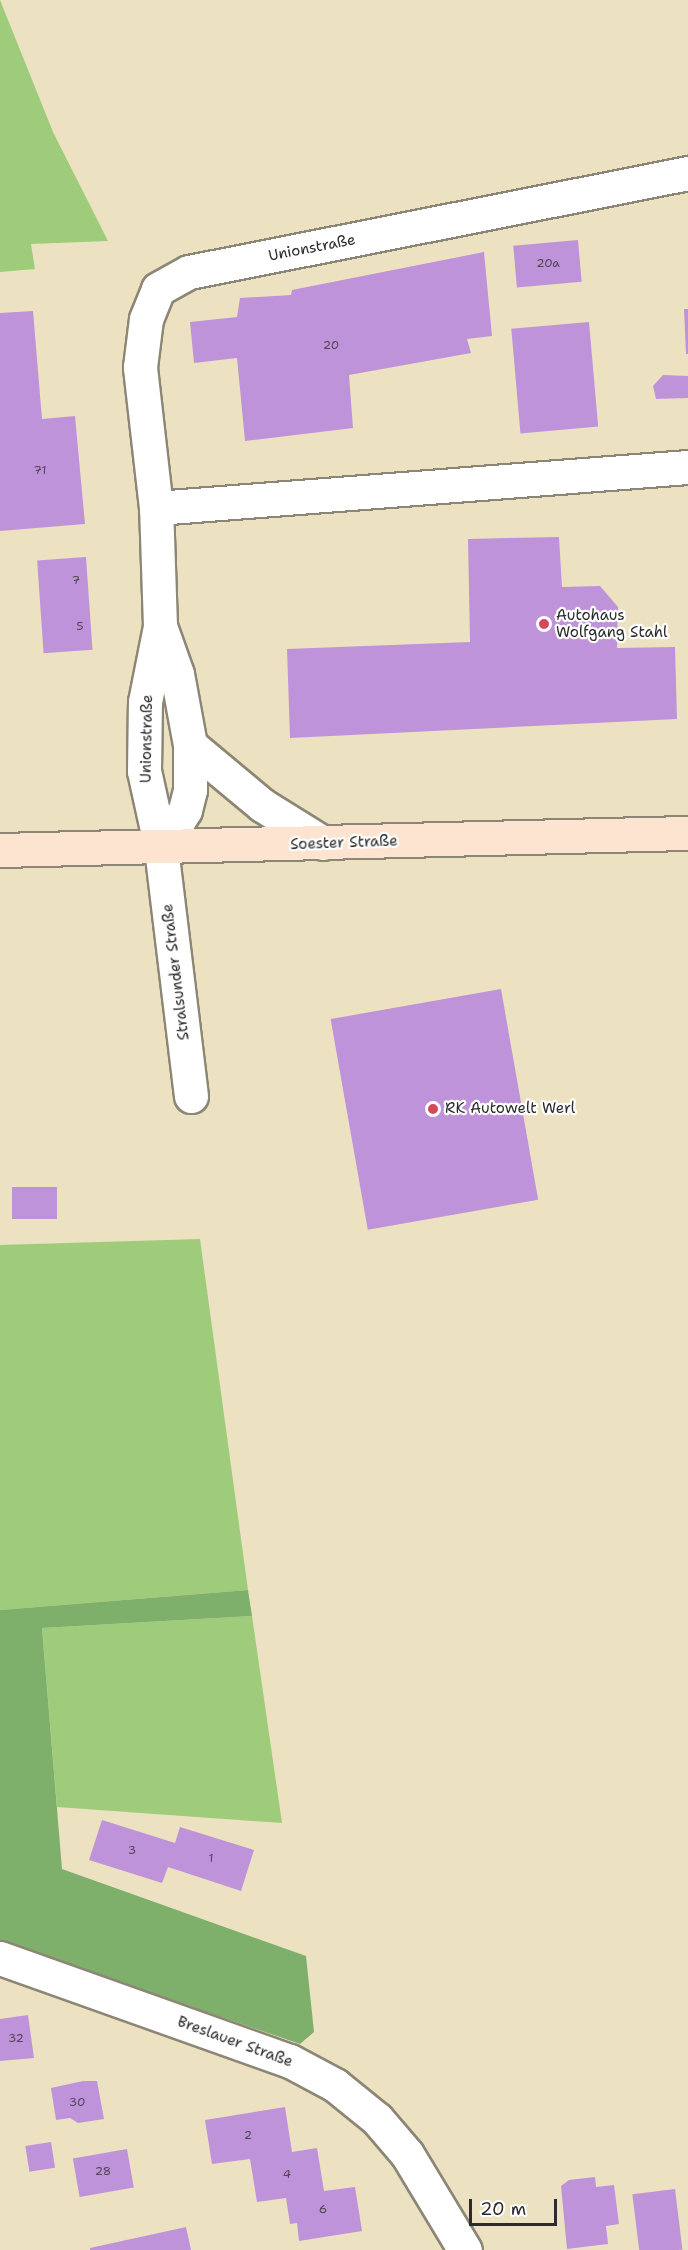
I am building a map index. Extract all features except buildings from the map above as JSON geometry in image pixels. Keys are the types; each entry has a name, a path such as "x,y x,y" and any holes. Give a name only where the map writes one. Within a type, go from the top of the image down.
{"main road":[{"name":"Soester Straße","path":"0,850 161,848 688,833"}],"street":[{"name":"Unionstraße","path":"161,848 147,795 144,750 146,702 160,626 156,508 140,367 146,319 158,289 189,272 688,173"},
{"path":"156,508 688,467"},
{"name":"Unionstraße","path":"160,626 177,674 190,745 190,790 185,810 161,848"},
{"path":"190,745 246,792 323,843"},
{"name":"Stralsunder Straße","path":"161,848 191,1096"},
{"name":"Breslauer Straße","path":"0,1958 290,2061 335,2085 376,2119 407,2154 465,2250"}],"green space":[{"path":"0,0 53,132 108,241 31,244 35,269 0,272"},
{"path":"200,1239 248,1590 0,1610 0,1245"},
{"path":"248,1590 252,1616 42,1628 62,1869 306,1956 314,2032 300,2044 0,1941 0,1610"},
{"path":"252,1616 282,1823 57,1807 42,1628"}],"place":[{"name":"Autohaus Wolfgang Stahl","path":"544,624"},
{"name":"RK Autowelt Werl","path":"433,1109"}]}
